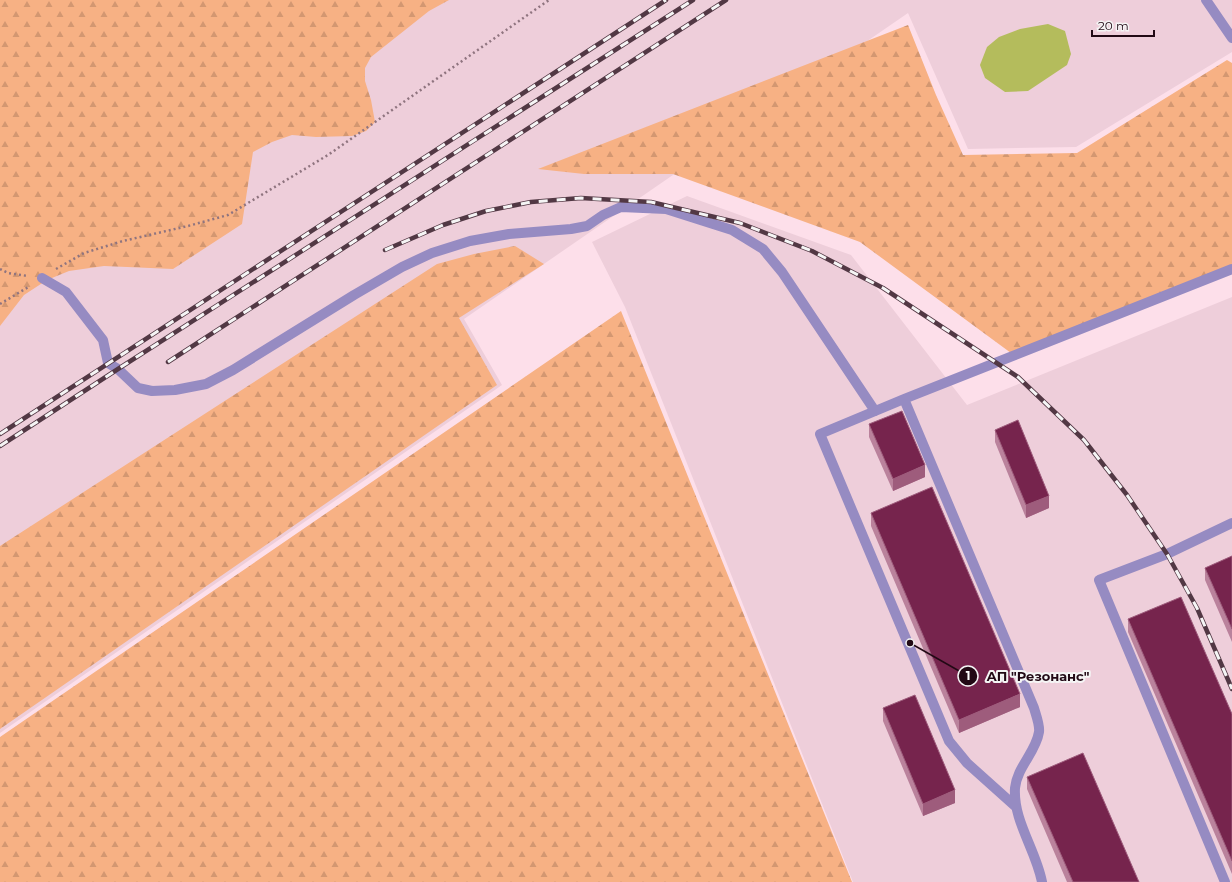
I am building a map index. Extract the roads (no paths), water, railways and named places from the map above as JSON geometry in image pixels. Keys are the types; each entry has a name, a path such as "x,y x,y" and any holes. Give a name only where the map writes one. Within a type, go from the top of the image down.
{"lane":[{"path":"1206,0 1232,38"},
{"path":"42,278 66,292 103,340 108,363 118,369 138,388 152,391 175,390 206,384 233,370 354,294 402,267 432,253 470,242 509,234 571,229 587,226 603,215 621,207 666,209 732,230 763,249 782,272 876,410"},
{"path":"1015,806 967,763 949,741 820,434 876,410 1232,268"},
{"path":"904,399 1034,708 1040,731 1015,786 1015,806 1042,882"},
{"path":"1225,882 1099,580 1167,554 1232,523"}],"railway":[{"path":"0,434 666,0"},
{"path":"0,446 693,0"},
{"path":"168,362 726,0"},
{"path":"385,250 443,225 486,211 531,202 581,198 651,202 740,223 812,251 883,288 1018,377 1084,440 1127,495 1167,554 1197,608 1232,689"}],"place":[{"name":"АП \"Резонанс\"","path":"910,643"}]}
